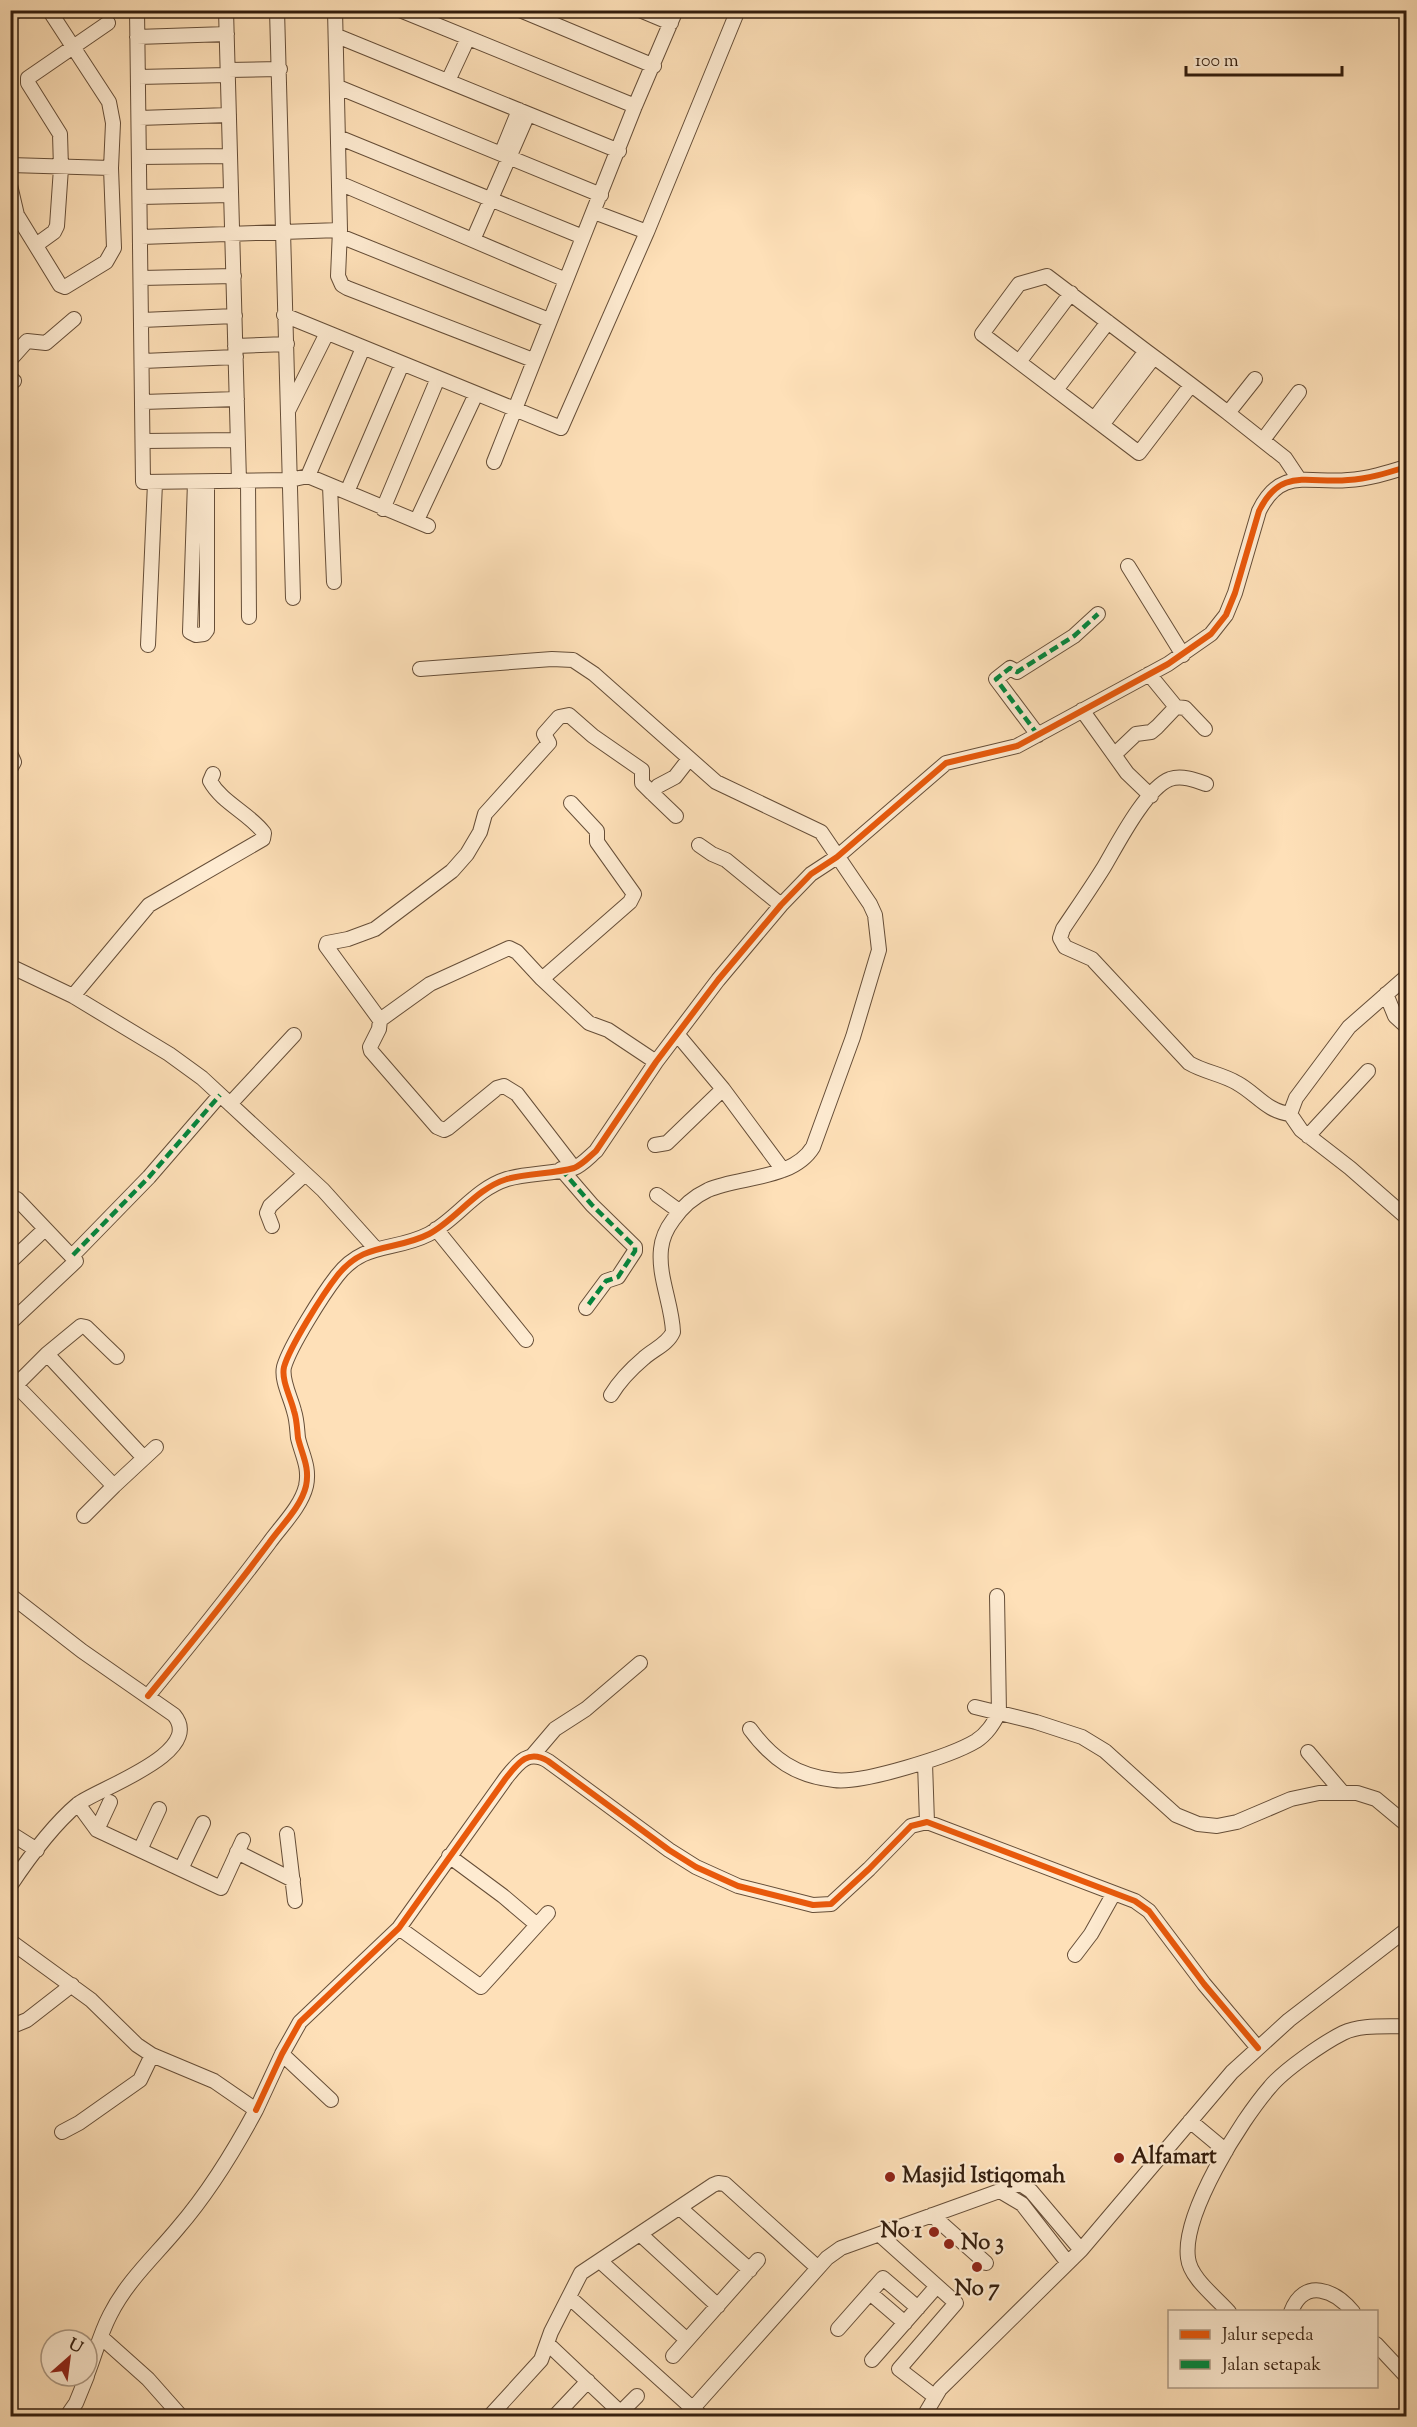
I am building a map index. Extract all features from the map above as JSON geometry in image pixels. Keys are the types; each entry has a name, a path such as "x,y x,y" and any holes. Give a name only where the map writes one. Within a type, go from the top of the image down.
{"street":[{"path":"10,15 18,10"},
{"path":"10,184 14,217 36,245 62,287 106,262 114,248 111,168 112,112 109,102 49,10"},
{"path":"137,10 144,402 143,482 290,480 308,476 383,509 423,523 476,394"},
{"path":"226,10 238,440 243,481 249,617"},
{"path":"277,10 293,598"},
{"path":"335,10 340,233 338,276 342,285 533,360"},
{"path":"400,10 635,106"},
{"path":"520,10 654,66"},
{"path":"494,462 635,106 674,17 640,10"},
{"path":"284,315 561,428 647,232 738,10"},
{"path":"36,245 56,229 61,168 60,134 28,83 28,78 108,23"},
{"path":"137,37 227,34"},
{"path":"337,36 619,151"},
{"path":"448,81 468,38"},
{"path":"138,77 280,69"},
{"path":"338,87 601,195"},
{"path":"470,239 524,112"},
{"path":"139,118 229,115"},
{"path":"338,137 583,237"},
{"path":"140,157 230,156"},
{"path":"10,165 111,168"},
{"path":"339,183 566,280"},
{"path":"140,197 231,195"},
{"path":"594,212 647,232"},
{"path":"141,237 284,232 340,233 549,320"},
{"path":"141,278 234,276"},
{"path":"1191,385 1139,453 982,333 1019,284 1047,276 1228,413 1263,440 1285,458 1299,479"},
{"path":"1019,362 1071,294"},
{"path":"142,320 235,316"},
{"path":"10,360 27,341 46,343 74,319"},
{"path":"1056,390 1108,322"},
{"path":"288,411 327,333"},
{"path":"143,361 287,345"},
{"path":"308,476 363,348"},
{"path":"1098,422 1150,354"},
{"path":"347,492 402,364"},
{"path":"383,509 438,378"},
{"path":"1228,413 1255,379"},
{"path":"1263,440 1299,392"},
{"path":"144,402 237,399"},
{"path":"144,441 238,440"},
{"path":"148,1696 233,1591 301,1498 307,1480 306,1459 298,1439 297,1423 284,1367 303,1329 337,1276 353,1260 375,1249 407,1243 435,1229 473,1197 497,1183 507,1179 568,1169 596,1151 656,1062 718,980 781,905 811,874 837,857 946,764 1017,746 1183,655 1211,634 1226,615 1235,594 1249,541 1264,500 1280,486 1299,479 1361,479 1407,467"},
{"path":"201,482 207,630 204,634 196,635 190,632 201,482"},
{"path":"148,645 155,483"},
{"path":"330,486 334,582"},
{"path":"1128,566 1183,655"},
{"path":"1038,735 996,679 1010,668 1017,672 1074,636 1098,614"},
{"path":"420,669 552,659 573,660 594,674 689,759 728,789 821,832 870,904 875,915 879,950 853,1037 813,1147 808,1156 783,1170 709,1190 685,1204 679,1211 665,1235 660,1261 673,1332 664,1343 621,1380 611,1395"},
{"path":"1149,674 1176,707 1185,708 1205,729"},
{"path":"1115,754 1136,734 1151,732 1157,728 1176,707"},
{"path":"1082,710 1127,773 1151,796"},
{"path":"586,1308 606,1281 618,1277 632,1256 635,1247 592,1205 517,1094 504,1086 497,1088 448,1128 444,1130 437,1127 371,1051 370,1047 379,1029 380,1020 326,946 327,943 348,939 375,929 452,871 480,832 486,814 549,743 544,734 559,717 569,715 593,736 642,770 642,783 676,816"},
{"path":"10,753 14,762 10,769"},
{"path":"652,793 658,786 675,777 689,759"},
{"path":"73,996 148,906 262,839 264,833 257,825 214,789 210,781 213,774"},
{"path":"1206,784 1188,778 1175,778 1167,780 1151,796 1127,825 1104,866 1063,928 1060,938 1062,943 1092,959 1189,1063 1203,1071 1236,1082 1276,1112 1290,1114"},
{"path":"542,979 630,902 634,894 597,842 597,831 571,803"},
{"path":"699,845 726,860 781,905"},
{"path":"380,1020 430,984 509,948 517,952 589,1023 608,1030 656,1062"},
{"path":"10,966 73,996 169,1054 202,1078 323,1190 375,1249"},
{"path":"1407,977 1348,1027 1296,1098 1290,1114 1293,1121 1308,1136 1350,1168 1407,1217"},
{"path":"1386,994 1395,1016 1407,1026"},
{"path":"677,1034 723,1089 783,1170"},
{"path":"73,1256 225,1100 294,1035"},
{"path":"1308,1136 1368,1071"},
{"path":"655,1145 668,1143 723,1089"},
{"path":"272,1226 267,1213 270,1206 297,1178 305,1174"},
{"path":"657,1195 679,1211"},
{"path":"10,1200 17,1199 76,1261 10,1323"},
{"path":"10,1262 45,1229"},
{"path":"435,1229 526,1340"},
{"path":"114,1486 12,1385 75,1330 84,1326 117,1357"},
{"path":"47,1354 144,1458"},
{"path":"84,1516 156,1447"},
{"path":"10,1595 82,1651 179,1720 181,1728 175,1742 148,1767 78,1804 37,1850 10,1886"},
{"path":"750,1729 765,1750 780,1762 809,1775 836,1781 875,1775 925,1763 976,1741 991,1728 999,1713 997,1596"},
{"path":"532,1756 555,1729 586,1709 640,1663"},
{"path":"975,1707 1082,1737 1105,1751 1176,1815 1198,1824 1217,1826 1237,1822 1291,1798 1319,1793 1357,1793 1376,1799 1407,1824"},
{"path":"1308,1752 1343,1793"},
{"path":"99,2342 110,2315 126,2289 211,2187 256,2110 300,2022 399,1929 506,1778 525,1757 540,1756 548,1761 669,1850 696,1867 738,1886 813,1905 831,1904 906,1830 918,1823 927,1822 1114,1893 1143,1905 1149,1911 1204,1984 1258,2048"},
{"path":"925,1763 927,1822"},
{"path":"97,1830 110,1802"},
{"path":"78,1804 97,1830 221,1888 240,1846 293,1880"},
{"path":"140,1850 159,1809"},
{"path":"181,1869 203,1823"},
{"path":"10,1833 37,1850"},
{"path":"287,1834 295,1901"},
{"path":"449,1856 536,1924"},
{"path":"1075,1955 1091,1934 1114,1893"},
{"path":"399,1929 481,1988 548,1913"},
{"path":"924,2416 934,2396 1081,2250 1232,2072 1340,1979 1407,1930"},
{"path":"10,1941 91,2000 137,2045 152,2055 214,2081 256,2110"},
{"path":"10,2027 27,2020 72,1985"},
{"path":"1227,2310 1196,2276 1188,2260 1190,2228 1226,2151 1270,2086 1320,2047 1345,2032 1363,2028 1407,2026"},
{"path":"282,2054 331,2100"},
{"path":"62,2132 80,2123 140,2080 152,2055"},
{"path":"1190,2121 1226,2151"},
{"path":"490,2416 541,2360 551,2332 581,2273 713,2185 725,2184 818,2268"},
{"path":"569,2297 693,2414 818,2268 832,2253 841,2248 1016,2185 1026,2188 1081,2250"},
{"path":"1000,2192 1022,2204 1068,2263"},
{"path":"673,2356 754,2265 680,2208"},
{"path":"932,2215 986,2263"},
{"path":"640,2234 718,2306"},
{"path":"880,2235 956,2303 899,2368 934,2396"},
{"path":"600,2261 687,2340"},
{"path":"838,2329 883,2278 918,2308"},
{"path":"872,2360 937,2286"},
{"path":"1292,2310 1302,2294 1311,2290 1330,2293 1351,2310"},
{"path":"870,2293 905,2323"},
{"path":"101,2337 148,2379 179,2414"},
{"path":"548,2344 588,2381 619,2415 637,2396"},
{"path":"1378,2345 1407,2376"},
{"path":"555,2416 588,2381"},
{"path":"67,2416 76,2403 82,2388"}],"marked path":[{"path":"1038,735 996,679 1010,668 1017,672 1074,636 1098,614"},
{"path":"73,1255 149,1177 220,1095"},
{"path":"561,1169 592,1205 635,1247 635,1251 618,1277 606,1281 586,1308"}],"cycle path":[{"path":"148,1696 300,1501 306,1486 306,1467 283,1372 293,1346 316,1307 347,1265 369,1252 416,1240 429,1234 485,1190 507,1179 574,1168 585,1161 596,1151 656,1062 718,980 781,905 811,874 837,857 946,763 1017,746 1168,664 1211,634 1226,615 1235,593 1259,511 1277,488 1287,482 1297,480 1348,480 1406,467"},
{"path":"256,2110 300,2022 399,1928 506,1778 524,1759 535,1756 548,1761 669,1850 696,1867 738,1886 813,1905 831,1904 911,1826 927,1822 1135,1901 1149,1911 1204,1984 1258,2048"}],"place":[{"name":"Alfamart","path":"1119,2158"},
{"name":"Masjid Istiqomah","path":"890,2177"},
{"name":"No 1","path":"934,2232"},
{"name":"No 3","path":"949,2244"},
{"name":"No 7","path":"977,2267"}]}
